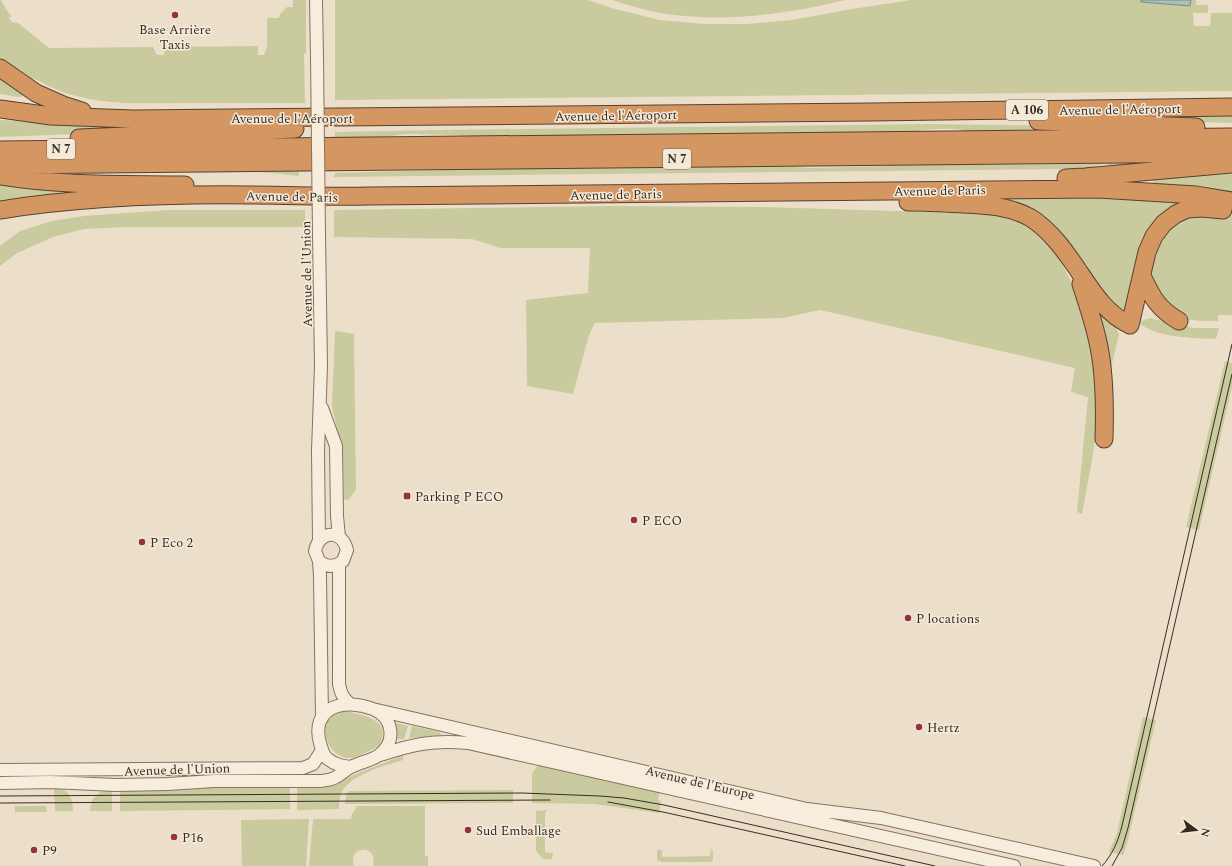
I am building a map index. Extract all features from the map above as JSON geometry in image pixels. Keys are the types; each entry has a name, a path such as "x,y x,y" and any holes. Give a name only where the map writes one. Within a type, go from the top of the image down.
{"highway":[{"path":"0,68 26,87 50,100 105,118"},
{"name":"Avenue de l'Aéroport","path":"0,110 51,116 105,118 420,117 1232,107"},
{"path":"872,112 888,120 894,121 1040,121 1232,128"},
{"path":"0,142 284,129 403,126 411,124 420,117"},
{"name":"N 7","path":"0,150 1232,137"},
{"name":"N 7","path":"0,165 1232,153"},
{"path":"1232,164 1085,177 905,181 891,184 878,191 888,198 897,201 985,204 1015,211 1031,218 1058,242 1095,296 1107,309 1122,321 1130,325 1147,252 1154,236 1164,223 1176,214 1187,209 1202,208 1232,211"},
{"path":"0,176 55,183 364,187 376,188 390,196"},
{"name":"Avenue de Paris","path":"0,210 51,203 175,196 390,196 1098,189 1196,195 1232,201"},
{"path":"1077,269 1099,346 1105,396 1104,439"},
{"path":"1142,276 1152,297 1161,308 1180,321"}],"street":[{"name":"Avenue de l'Union","path":"316,0 321,366 318,451 319,541 315,551 319,561 322,718"},
{"name":"Avenue de l'Union","path":"320,403 336,446 339,537 346,545 347,550 343,561 339,564 339,684 344,699 350,704"},
{"path":"319,541 328,535 339,537"},
{"path":"319,561 328,566 339,564"},
{"path":"350,704 366,706 377,710 386,718 390,727 390,738 387,746 380,755 351,767 340,765 326,758 319,740 319,728 322,718 330,709 338,705 350,704"},
{"name":"Avenue de l'Europe","path":"377,710 811,810 881,818 1094,866"},
{"name":"Avenue de l'Europe","path":"380,755 406,746 431,742 468,744 1014,866"},
{"name":"Avenue de l'Union","path":"0,770 303,768 313,764 322,750"},
{"name":"Avenue de l'Union","path":"0,783 50,782 116,785 214,781 322,781 335,778 351,767"}],"green space":[{"path":"0,0 12,17 8,17 12,22 18,23 49,48 153,47 157,55 164,55 166,47 258,46 258,55 264,55 267,46 267,18 279,18 280,14 287,7 293,7 293,0 306,0 306,53 304,54 305,103 110,102 72,95 35,79 29,81 0,58"},
{"path":"335,0 588,0 615,9 660,20 705,24 748,24 792,20 911,0 1141,0 1141,2 1190,6 1191,0 1196,0 1196,5 1208,5 1208,13 1193,13 1194,26 1210,26 1211,13 1232,13 1232,91 335,100"},
{"path":"612,0 845,0 799,10 752,16 706,17 660,13"},
{"path":"0,76 26,96 18,97 0,94"},
{"path":"1232,115 1232,123 1165,121 1136,116"},
{"path":"0,120 106,126 105,133 0,137"},
{"path":"929,124 1078,126 1103,133 973,132 942,129 921,130 891,135 527,139 407,134 356,140 335,140 335,132"},
{"path":"1126,160 1126,170 1104,164 1080,170 1098,174 1058,176 1058,169 334,177 335,173 583,166 773,166 813,168 886,166 892,162 950,165 1077,164"},
{"path":"1232,168 1232,193 1153,184 1153,176"},
{"path":"242,170 299,170 299,176"},
{"path":"0,181 85,189 85,193 0,201"},
{"path":"1004,196 1089,196 1196,202 1165,217 1126,313 1116,309 1080,262 1003,203"},
{"path":"615,206 763,207 995,214 1022,223 1037,233 1057,255 1083,304 1098,366 1099,414 1082,514 1077,512 1088,397 1071,392 1075,368 820,310 783,318 595,323 589,335 573,394 527,386 526,300 588,293 590,248 500,248 472,239 334,237 334,210"},
{"path":"168,210 305,210 305,227 128,227 84,229 53,237 17,253 0,266 0,246 20,231 52,221 84,216"},
{"path":"1223,213 1232,215 1232,315 1218,315 1218,321 1182,318 1169,309 1148,278 1157,236 1185,216"},
{"path":"1094,307 1115,326 1119,334 1109,376"},
{"path":"1150,318 1193,328 1219,328 1216,339 1166,335 1148,329 1140,324 1141,321"},
{"path":"335,331 354,334 356,490 348,500 344,499 343,455 332,406"},
{"path":"1225,361 1232,363 1232,387 1199,530 1186,527"},
{"path":"344,711 359,714 374,720 379,724 382,730 382,737 379,746 363,754 350,758 340,756 334,751 329,745 326,737 326,722 329,716 335,712"},
{"path":"1143,717 1156,720 1127,844 1123,855 1109,852 1117,833"},
{"path":"397,723 408,726 404,739 396,739"},
{"path":"412,726 439,732 442,735 409,738"},
{"path":"403,755 403,760 367,772 350,783 344,789 340,797 339,809 297,810 297,786 334,783"},
{"path":"539,765 660,791 658,800 661,801 659,813 595,804 532,803 532,774"},
{"path":"290,786 290,809 120,811 120,790 175,790 195,787"},
{"path":"54,788 67,792 71,798 73,811 55,811"},
{"path":"105,790 112,790 112,811 90,811 94,798"},
{"path":"513,790 513,803 345,804 346,795 349,791"},
{"path":"15,806 46,806 47,812 15,812"},
{"path":"357,806 425,806 425,856 428,856 428,866 373,866 374,859 372,854 363,850 355,854 353,859 354,866 309,866 313,819 351,819"},
{"path":"547,810 545,813 545,852 553,853 552,859 543,859 536,851 536,811"},
{"path":"309,819 306,866 242,866 241,820"},
{"path":"659,849 662,851 662,857 710,856 711,849 713,850 713,859 711,862 662,862 657,860 657,852"}],"shaded area":[{"path":"1141,0 1191,0 1190,6 1141,2"}],"tram line":[{"path":"1102,866 1115,847 1122,826 1232,344"},
{"path":"1112,866 1122,848 1128,828 1232,374"},
{"path":"0,796 522,793 600,796 624,798 664,805 935,866"},
{"path":"0,803 550,800"},
{"path":"608,802 663,812 905,866"}],"place":[{"name":"Base Arrière Taxis","path":"175,15"},
{"name":"Parking P ECO","path":"407,496"},
{"name":"P ECO","path":"634,520"},
{"name":"P Eco 2","path":"142,542"},
{"name":"P locations","path":"908,618"},
{"name":"Hertz","path":"919,727"},
{"name":"Sud Emballage","path":"468,830"},
{"name":"P16","path":"174,837"},
{"name":"P9","path":"34,850"}]}
